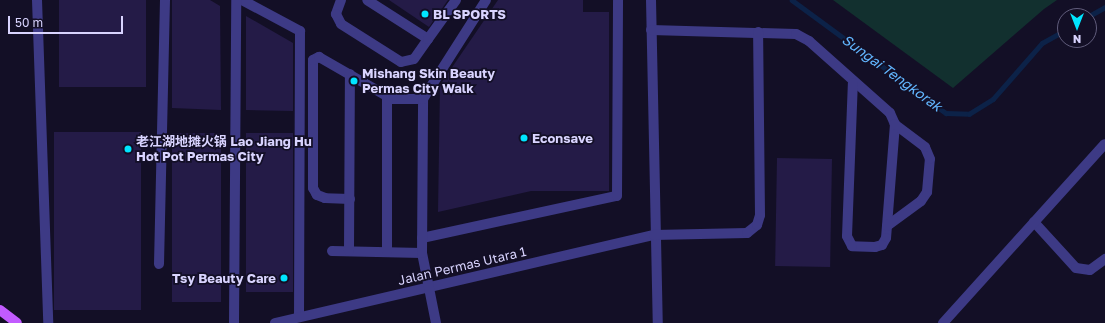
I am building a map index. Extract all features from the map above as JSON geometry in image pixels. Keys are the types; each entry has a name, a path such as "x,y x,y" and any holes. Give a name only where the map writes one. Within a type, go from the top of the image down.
{"main road":[{"path":"0,310 17,323"}],"street":[{"path":"37,0 48,323"},
{"path":"159,264 164,0"},
{"path":"234,323 236,0"},
{"path":"242,0 300,31 299,318"},
{"path":"341,0 336,14 341,24 401,62 414,59 456,0"},
{"path":"367,0 428,39"},
{"path":"436,323 427,288 422,253 423,99 486,0"},
{"path":"422,238 617,196 618,0"},
{"path":"651,0 654,235 658,323"},
{"path":"651,30 796,34 809,41 853,83 890,113 895,124 925,147 930,159 927,192 921,202 887,226"},
{"name":"Jalan Permas Utara 1","path":"275,323 654,235 747,233 757,225 760,215 758,32"},
{"path":"350,199 325,198 317,195 313,188 314,60 319,57 392,99 423,99"},
{"path":"349,251 350,74"},
{"path":"853,83 848,242 852,246 882,245 887,226 895,124"},
{"path":"387,96 387,252"},
{"path":"943,323 1105,144"},
{"path":"1034,222 1076,268 1090,270 1105,259"},
{"path":"332,251 422,253"}],"green space":[{"path":"833,0 1057,0 1044,9 953,88"}],"building":[{"path":"59,0 146,0 146,87 59,87"},
{"path":"172,0 210,0 220,6 221,110 172,108"},
{"name":"BL SPORTS","path":"389,0 448,0 429,27"},
{"name":"Econsave","path":"498,0 583,0 583,12 609,12 609,191 531,191 438,212 440,85"},
{"path":"246,16 293,43 293,111 246,110"},
{"path":"54,132 141,132 141,310 54,310"},
{"path":"172,133 221,133 221,302 172,302"},
{"path":"246,133 293,133 293,292 246,292"},
{"path":"777,158 832,159 830,267 775,266"}],"waterway":[{"name":"Sungai Tengkorak","path":"792,0 946,113 969,114 993,99 1042,43 1057,35"},
{"name":"Sungai Tengkorak","path":"1097,12 1105,7"}],"place":[{"name":"BL SPORTS","path":"425,14"},
{"name":"Mishang Skin Beauty Permas City Walk","path":"354,81"},
{"name":"Econsave","path":"524,138"},
{"name":"老江湖地摊火锅 Lao Jiang Hu Hot Pot Permas City","path":"128,149"},
{"name":"Tsy Beauty Care","path":"284,278"}]}
